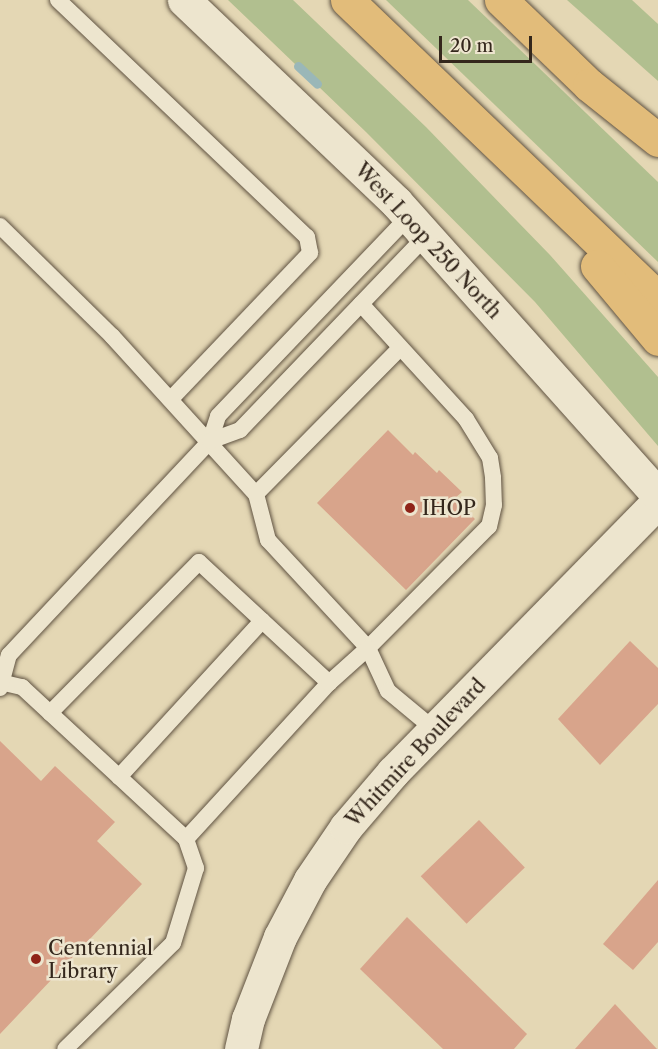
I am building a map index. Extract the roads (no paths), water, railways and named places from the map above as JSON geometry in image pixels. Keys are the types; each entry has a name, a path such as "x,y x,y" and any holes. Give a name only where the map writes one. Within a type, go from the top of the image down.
{"highway":[{"path":"347,0 658,298"},
{"path":"501,0 589,85 658,147"},
{"path":"390,42 612,282 658,339"},
{"path":"624,115 658,140"}],"street":[{"name":"West Loop 250 North","path":"184,0 417,226 658,495"},
{"name":"Whitmire Boulevard","path":"241,1049 248,1018 280,937 310,880 346,827 393,772 658,501"}],"lane":[{"path":"58,0 307,237 310,253 171,399"},
{"path":"0,226 112,336 256,494 268,540 368,648 388,691 435,730"},
{"path":"210,441 240,430 361,304 417,226"},
{"path":"65,1049 173,943 196,868 186,839 22,687 0,684 9,655 210,441 218,416 417,226"},
{"path":"186,839 329,683 368,648 489,526 494,506 490,458 466,419 361,304"},
{"path":"256,494 400,348"},
{"path":"50,713 199,562 329,683"},
{"path":"119,777 262,621"}],"waterway":[{"path":"298,66 317,84"}],"place":[{"name":"IHOP","path":"410,508"},
{"name":"Centennial Library","path":"36,959"}]}
